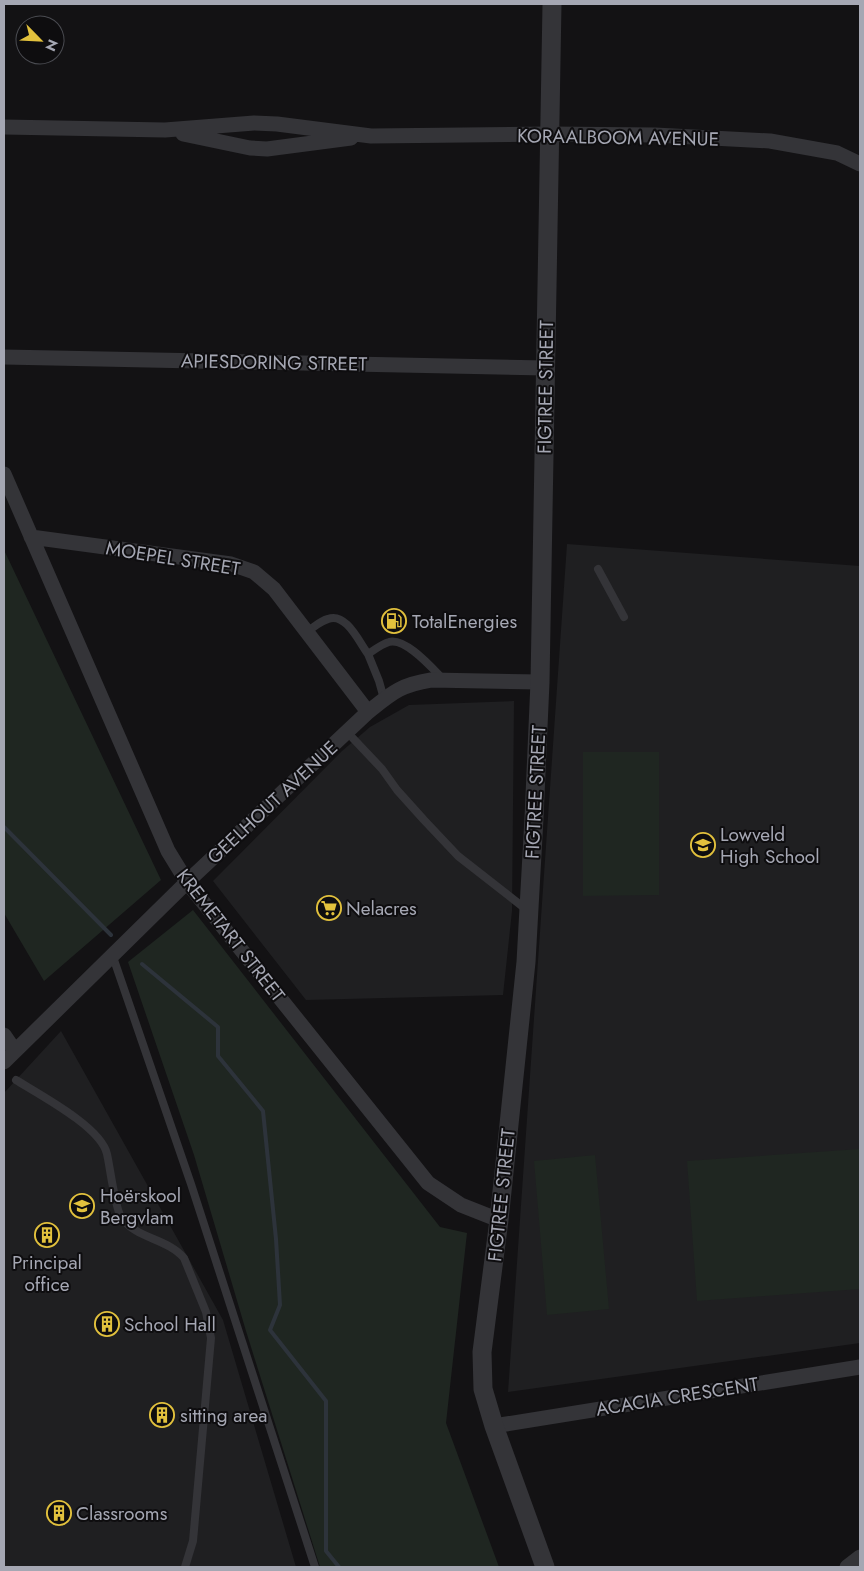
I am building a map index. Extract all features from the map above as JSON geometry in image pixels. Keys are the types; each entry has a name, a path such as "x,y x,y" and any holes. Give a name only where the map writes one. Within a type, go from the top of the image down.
{"street":[{"name":"FIGTREE STREET","path":"545,1567 494,1426 484,1389 482,1352 499,1220 526,962 540,682 552,4"},
{"name":"KORAALBOOM AVENUE","path":"4,127 165,130 254,123 277,124 371,136"},
{"name":"KORAALBOOM AVENUE","path":"165,130 250,148 268,149 371,136 550,134 770,141 837,153 860,164"},
{"name":"APIESDORING STREET","path":"4,357 545,368"},
{"name":"KREMETART STREET","path":"4,474 168,851 186,882 428,1183 461,1205 499,1220"},
{"name":"MOEPEL STREET","path":"31,536 231,564 254,572 274,589 368,712"},
{"name":"GEELHOUT AVENUE","path":"4,1062 186,882 368,712 394,691 414,683 431,680 540,682"},
{"path":"4,1036 15,1051"},
{"name":"ACACIA CRESCENT","path":"494,1426 860,1367"},
{"path":"847,1567 860,1557"}],"lane":[{"path":"598,569 624,617"},
{"path":"306,632 328,618 339,618 345,623 368,654 380,681 384,699"},
{"path":"368,654 389,642 402,643 445,680"},
{"path":"347,732 458,856 528,911"},
{"path":"112,954 194,1193 315,1567"},
{"path":"16,1080 73,1116 97,1137 107,1151 119,1215 132,1229 178,1251 184,1258 206,1312 211,1338 193,1542 185,1567"}],"shaded area":[{"name":"Lowveld High School","path":"567,544 860,566 860,1343 508,1392"},
{"path":"4,550 161,880 44,981 4,913"},
{"name":"Nelacres","path":"514,701 512,911 503,995 306,1000 213,881 342,751 370,727 409,705"},
{"path":"583,752 659,752 659,895 583,896"},
{"path":"193,910 440,1227 467,1233 446,1423 499,1567 320,1567 246,1331 194,1155 128,962"},
{"name":"Hoërskool Bergvlam","path":"61,1031 223,1320 296,1567 4,1567 4,1093"},
{"path":"860,1149 860,1289 697,1301 687,1161"},
{"path":"595,1155 609,1309 547,1315 534,1161"}],"waterway":[{"path":"4,827 111,935"},
{"path":"142,964 218,1027 218,1056 263,1111 276,1239 280,1305 270,1330 326,1401 326,1551 339,1567"}],"place":[{"name":"TotalEnergies","path":"394,621"},
{"name":"Lowveld High School","path":"703,845"},
{"name":"Nelacres","path":"329,908"},
{"name":"Hoërskool Bergvlam","path":"82,1206"},
{"name":"Principal office","path":"47,1235"},
{"name":"School Hall","path":"107,1324"},
{"name":"sitting area","path":"162,1415"},
{"name":"Classrooms","path":"59,1513"}]}
